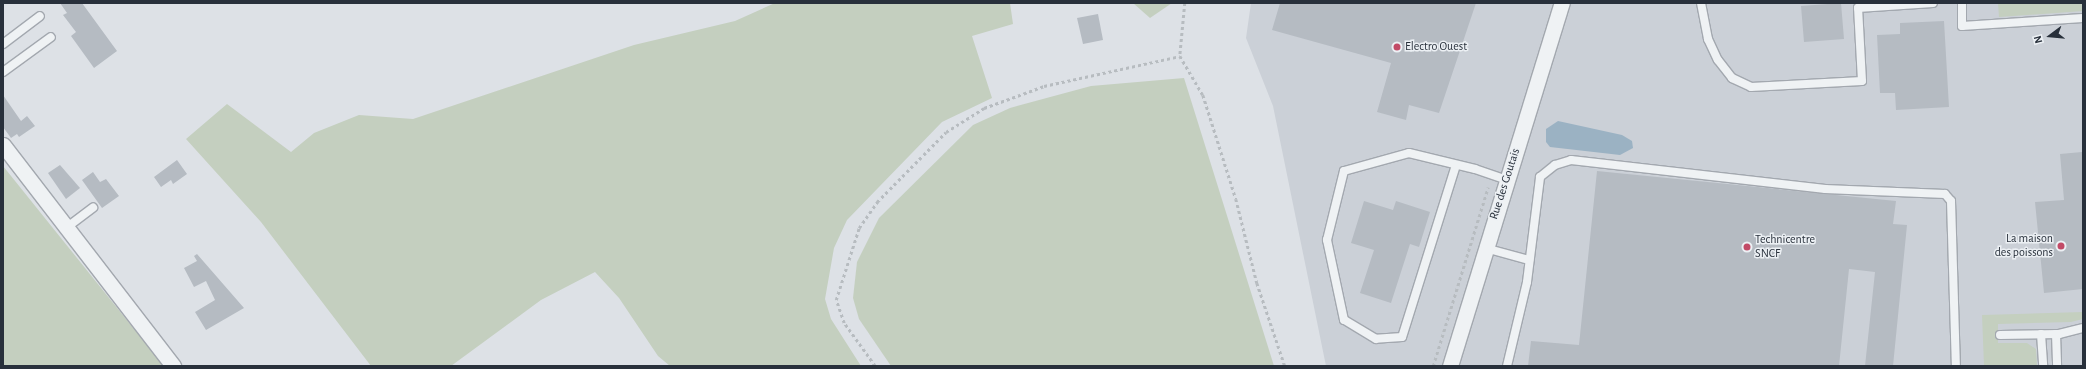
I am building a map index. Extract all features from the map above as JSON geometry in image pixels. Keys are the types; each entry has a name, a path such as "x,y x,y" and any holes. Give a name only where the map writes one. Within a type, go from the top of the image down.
{"street":[{"name":"Rue des Goutais","path":"1450,366 1485,248 1562,3"},
{"path":"3,145 123,305 173,366"}],"lane":[{"path":"1701,3 1708,39 1718,60 1732,78 1751,87 1862,81 1858,8 1933,3"},
{"path":"1962,3 1962,26 2083,18"},
{"path":"3,44 40,16"},
{"path":"3,72 51,37"},
{"path":"1456,165 1402,337 1376,339 1344,320 1327,240 1344,171 1409,154 1456,165 1507,180"},
{"path":"1507,366 1529,260 1540,177 1555,164 1571,160 1825,189 1945,194 1951,201 1956,366"},
{"path":"66,228 93,208"},
{"path":"1485,248 1529,260"},
{"path":"2000,335 2056,334 2083,328"},
{"path":"2041,334 2043,366"},
{"path":"2056,334 2057,366"}],"path":[{"path":"1185,3 1180,56 1203,95 1236,199 1257,283 1285,366"},
{"path":"875,366 844,323 836,300 859,228 882,196 946,132 984,108 1058,83 1180,56"},
{"path":"1433,366 1488,186"}],"shaded area":[{"path":"1251,3 2083,3 2083,366 1326,366 1273,106 1246,38"}],"green space":[{"path":"775,3 1010,3 1013,24 972,36 992,98 942,122 847,220 834,248 825,299 831,319 861,366 670,366 658,356 619,298 595,272 541,300 451,366 371,366 261,222 186,139 227,104 291,152 314,133 359,115 413,119 634,45 735,21"},
{"path":"1133,3 1172,3 1150,18"},
{"path":"1998,3 2083,3 2083,11 1999,17"},
{"path":"1184,78 1274,366 891,366 859,319 853,298 857,262 879,218 973,125 1010,108 1091,86"},
{"path":"3,166 122,314 164,366 3,366"},
{"path":"2083,312 2083,319 2071,322 1998,324 1998,343 2027,343 2036,349 2037,366 1984,366 1982,315"}],"water":[{"path":"1558,121 1622,135 1632,141 1633,148 1620,155 1550,147 1546,142 1546,129"}],"building":[{"path":"60,3 82,3 117,51 94,68 71,36 76,32 63,15 67,13"},
{"name":"Electro Ouest","path":"1280,3 1476,3 1439,113 1409,105 1406,120 1377,112 1391,63 1272,30"},
{"path":"1841,3 1844,39 1804,42 1801,6"},
{"path":"1098,14 1103,40 1083,44 1077,18"},
{"path":"1944,21 1949,107 1896,110 1895,93 1880,93 1877,35 1900,34 1900,23"},
{"path":"3,95 21,121 27,116 35,126 19,137 17,134 11,138 3,127"},
{"name":"La maison des poissons","path":"2082,152 2083,289 2044,293 2035,202 2064,200 2060,154"},
{"path":"177,160 187,174 173,184 171,180 161,187 154,177"},
{"path":"60,165 80,188 66,199 48,173"},
{"name":"Technicentre SNCF","path":"1597,171 1896,201 1893,224 1907,225 1893,366 1865,366 1875,272 1849,269 1839,366 1528,366 1531,341 1579,345"},
{"path":"93,172 100,182 106,179 119,196 102,208 82,180"},
{"path":"1364,201 1393,210 1396,201 1430,212 1419,247 1410,244 1391,303 1360,293 1374,250 1351,243"},
{"path":"197,254 244,308 206,330 195,312 215,300 206,281 194,287 184,268 197,261 194,256"}],"place":[{"name":"Electro Ouest","path":"1397,47"},
{"name":"La maison des poissons","path":"2061,246"},
{"name":"Technicentre SNCF","path":"1747,247"}]}
